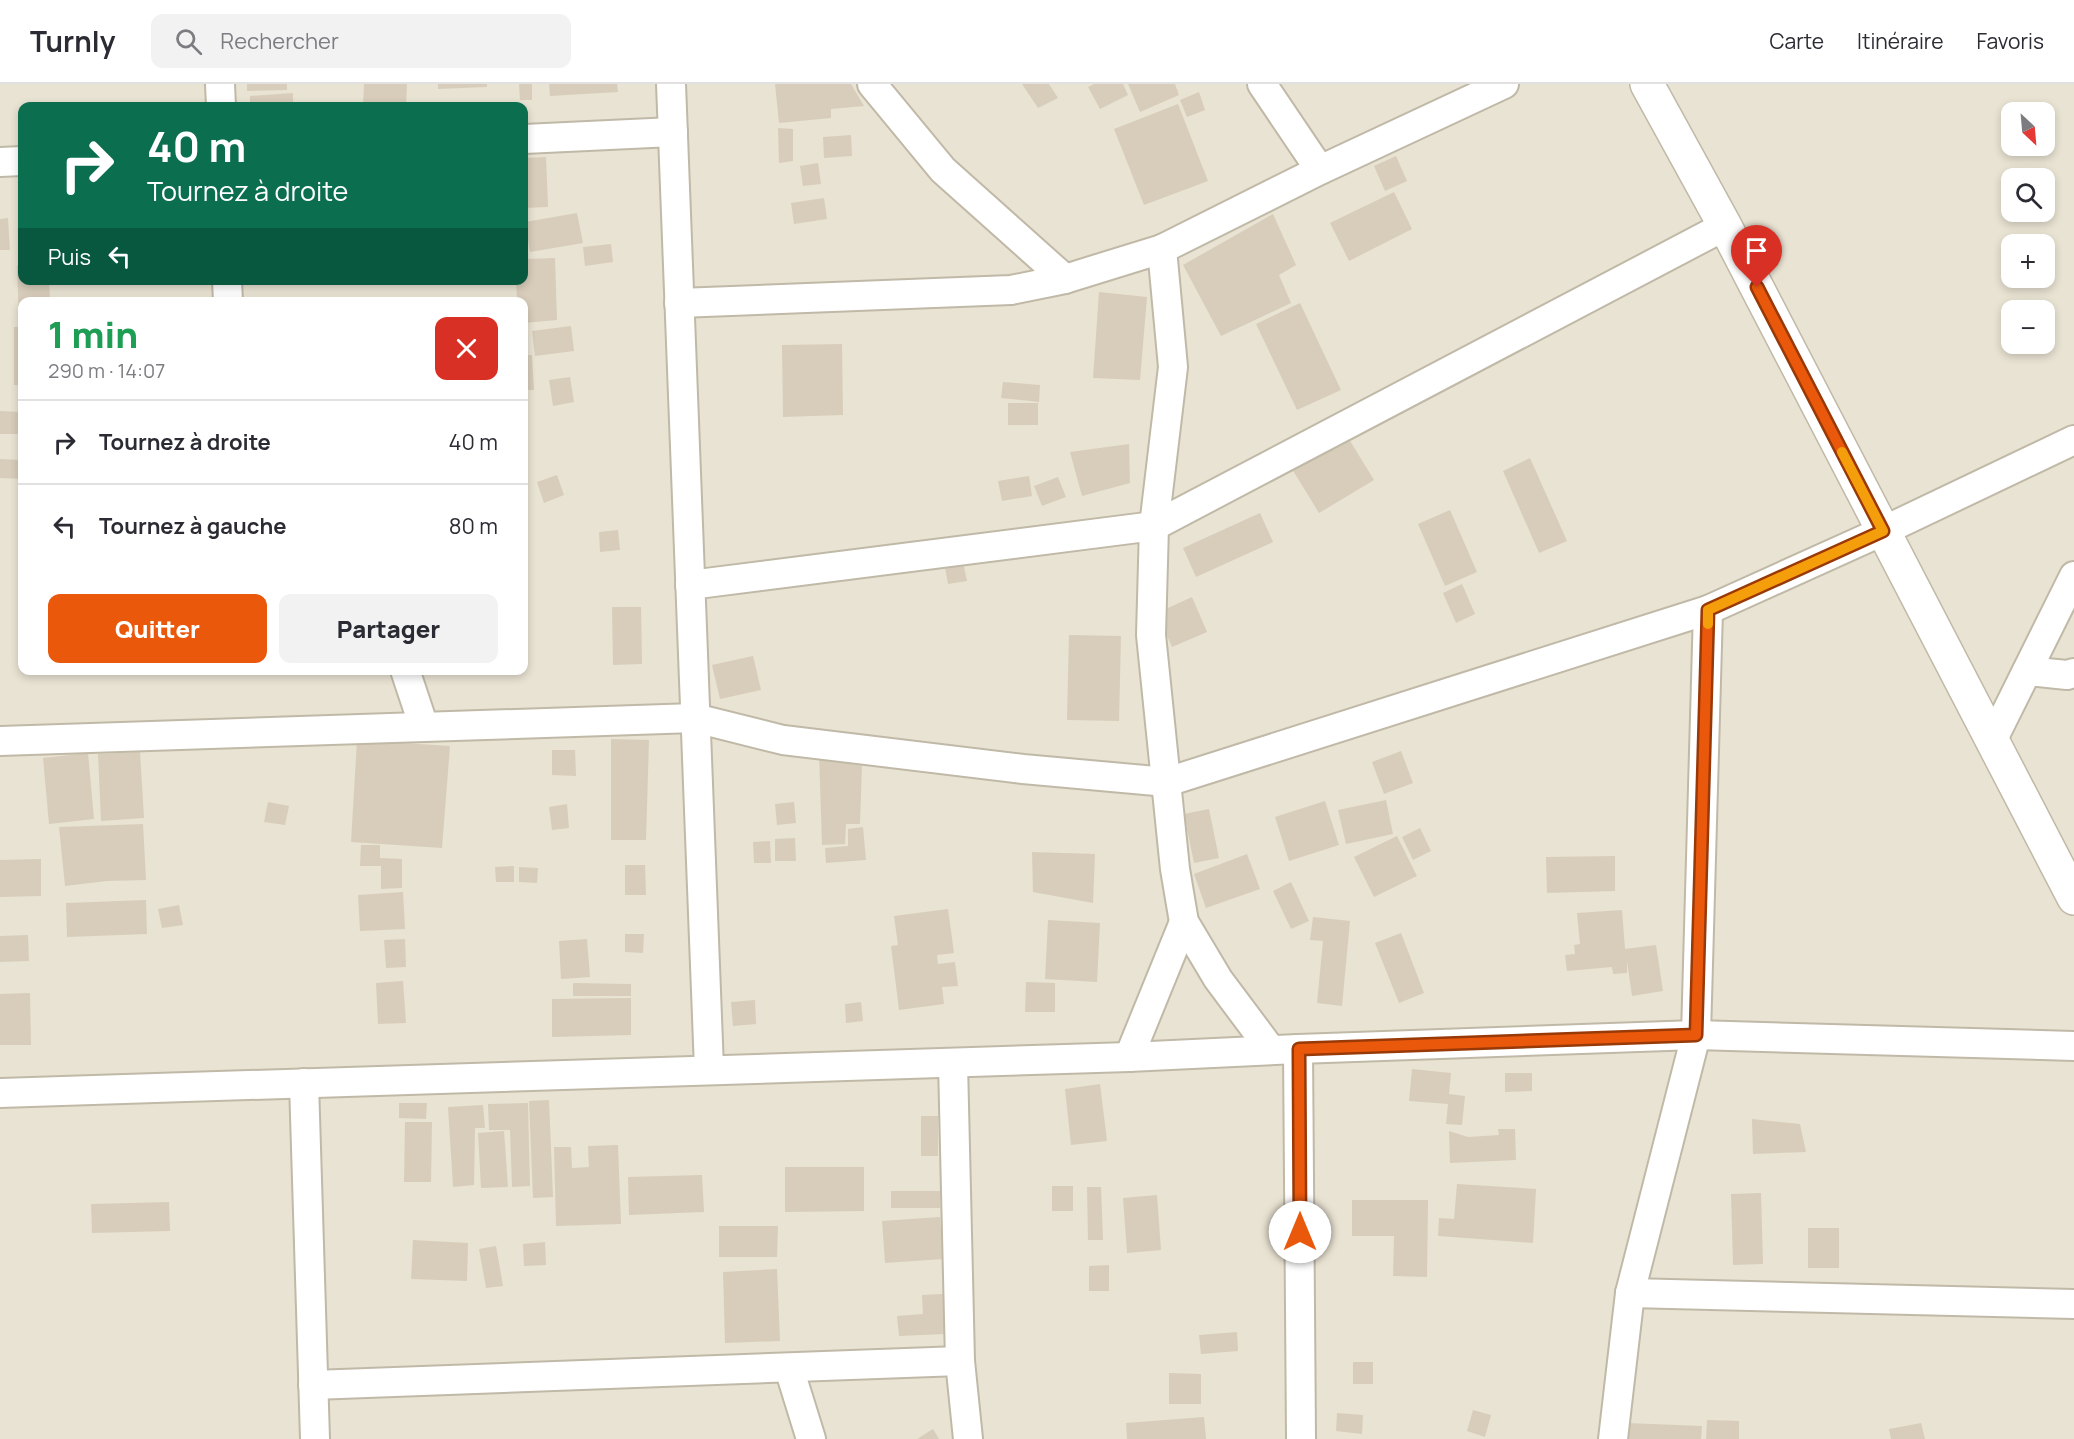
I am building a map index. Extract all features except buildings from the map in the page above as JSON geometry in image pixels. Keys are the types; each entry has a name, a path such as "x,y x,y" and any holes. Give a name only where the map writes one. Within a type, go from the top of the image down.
{"street":[{"path":"220,84 221,102"},
{"path":"671,84 710,1069"},
{"path":"873,84 943,170 1065,279"},
{"path":"1262,84 1320,170"},
{"path":"679,303 1011,290 1065,279 1162,249 1320,170 1504,84"},
{"path":"1647,84 1725,226 2074,898"},
{"path":"528,139 672,132"},
{"path":"0,162 18,161"},
{"path":"690,585 1154,526 1725,226"},
{"path":"1162,249 1173,367 1154,526 1151,635 1175,869 1184,922 1218,979 1270,1050"},
{"path":"0,741 695,718 783,740 1023,769 1167,782 1708,610 1883,531 2074,440"},
{"path":"1992,741 2074,576"},
{"path":"1613,1439 1630,1293 1696,1035 1708,610"},
{"path":"2027,671 2067,675 2074,673"},
{"path":"407,675 424,727"},
{"path":"1129,1058 1184,922"},
{"path":"0,1093 710,1069 1129,1058 1270,1050 1696,1035 2074,1046"},
{"path":"1299,1049 1301,1439"},
{"path":"953,1063 960,1361 968,1439"},
{"path":"304,1083 315,1439"},
{"path":"1630,1293 2074,1304"},
{"path":"314,1385 960,1361"},
{"path":"789,1368 811,1439"}],"shaded area":[{"path":"0,84 2074,84 2074,1439 0,1439"}],"slow traffic":[{"path":"1708,624 1708,610 1883,531 1842,452"}],"route":[{"path":"1300,1232 1299,1049 1696,1035 1708,610 1883,531 1757,287"}]}
